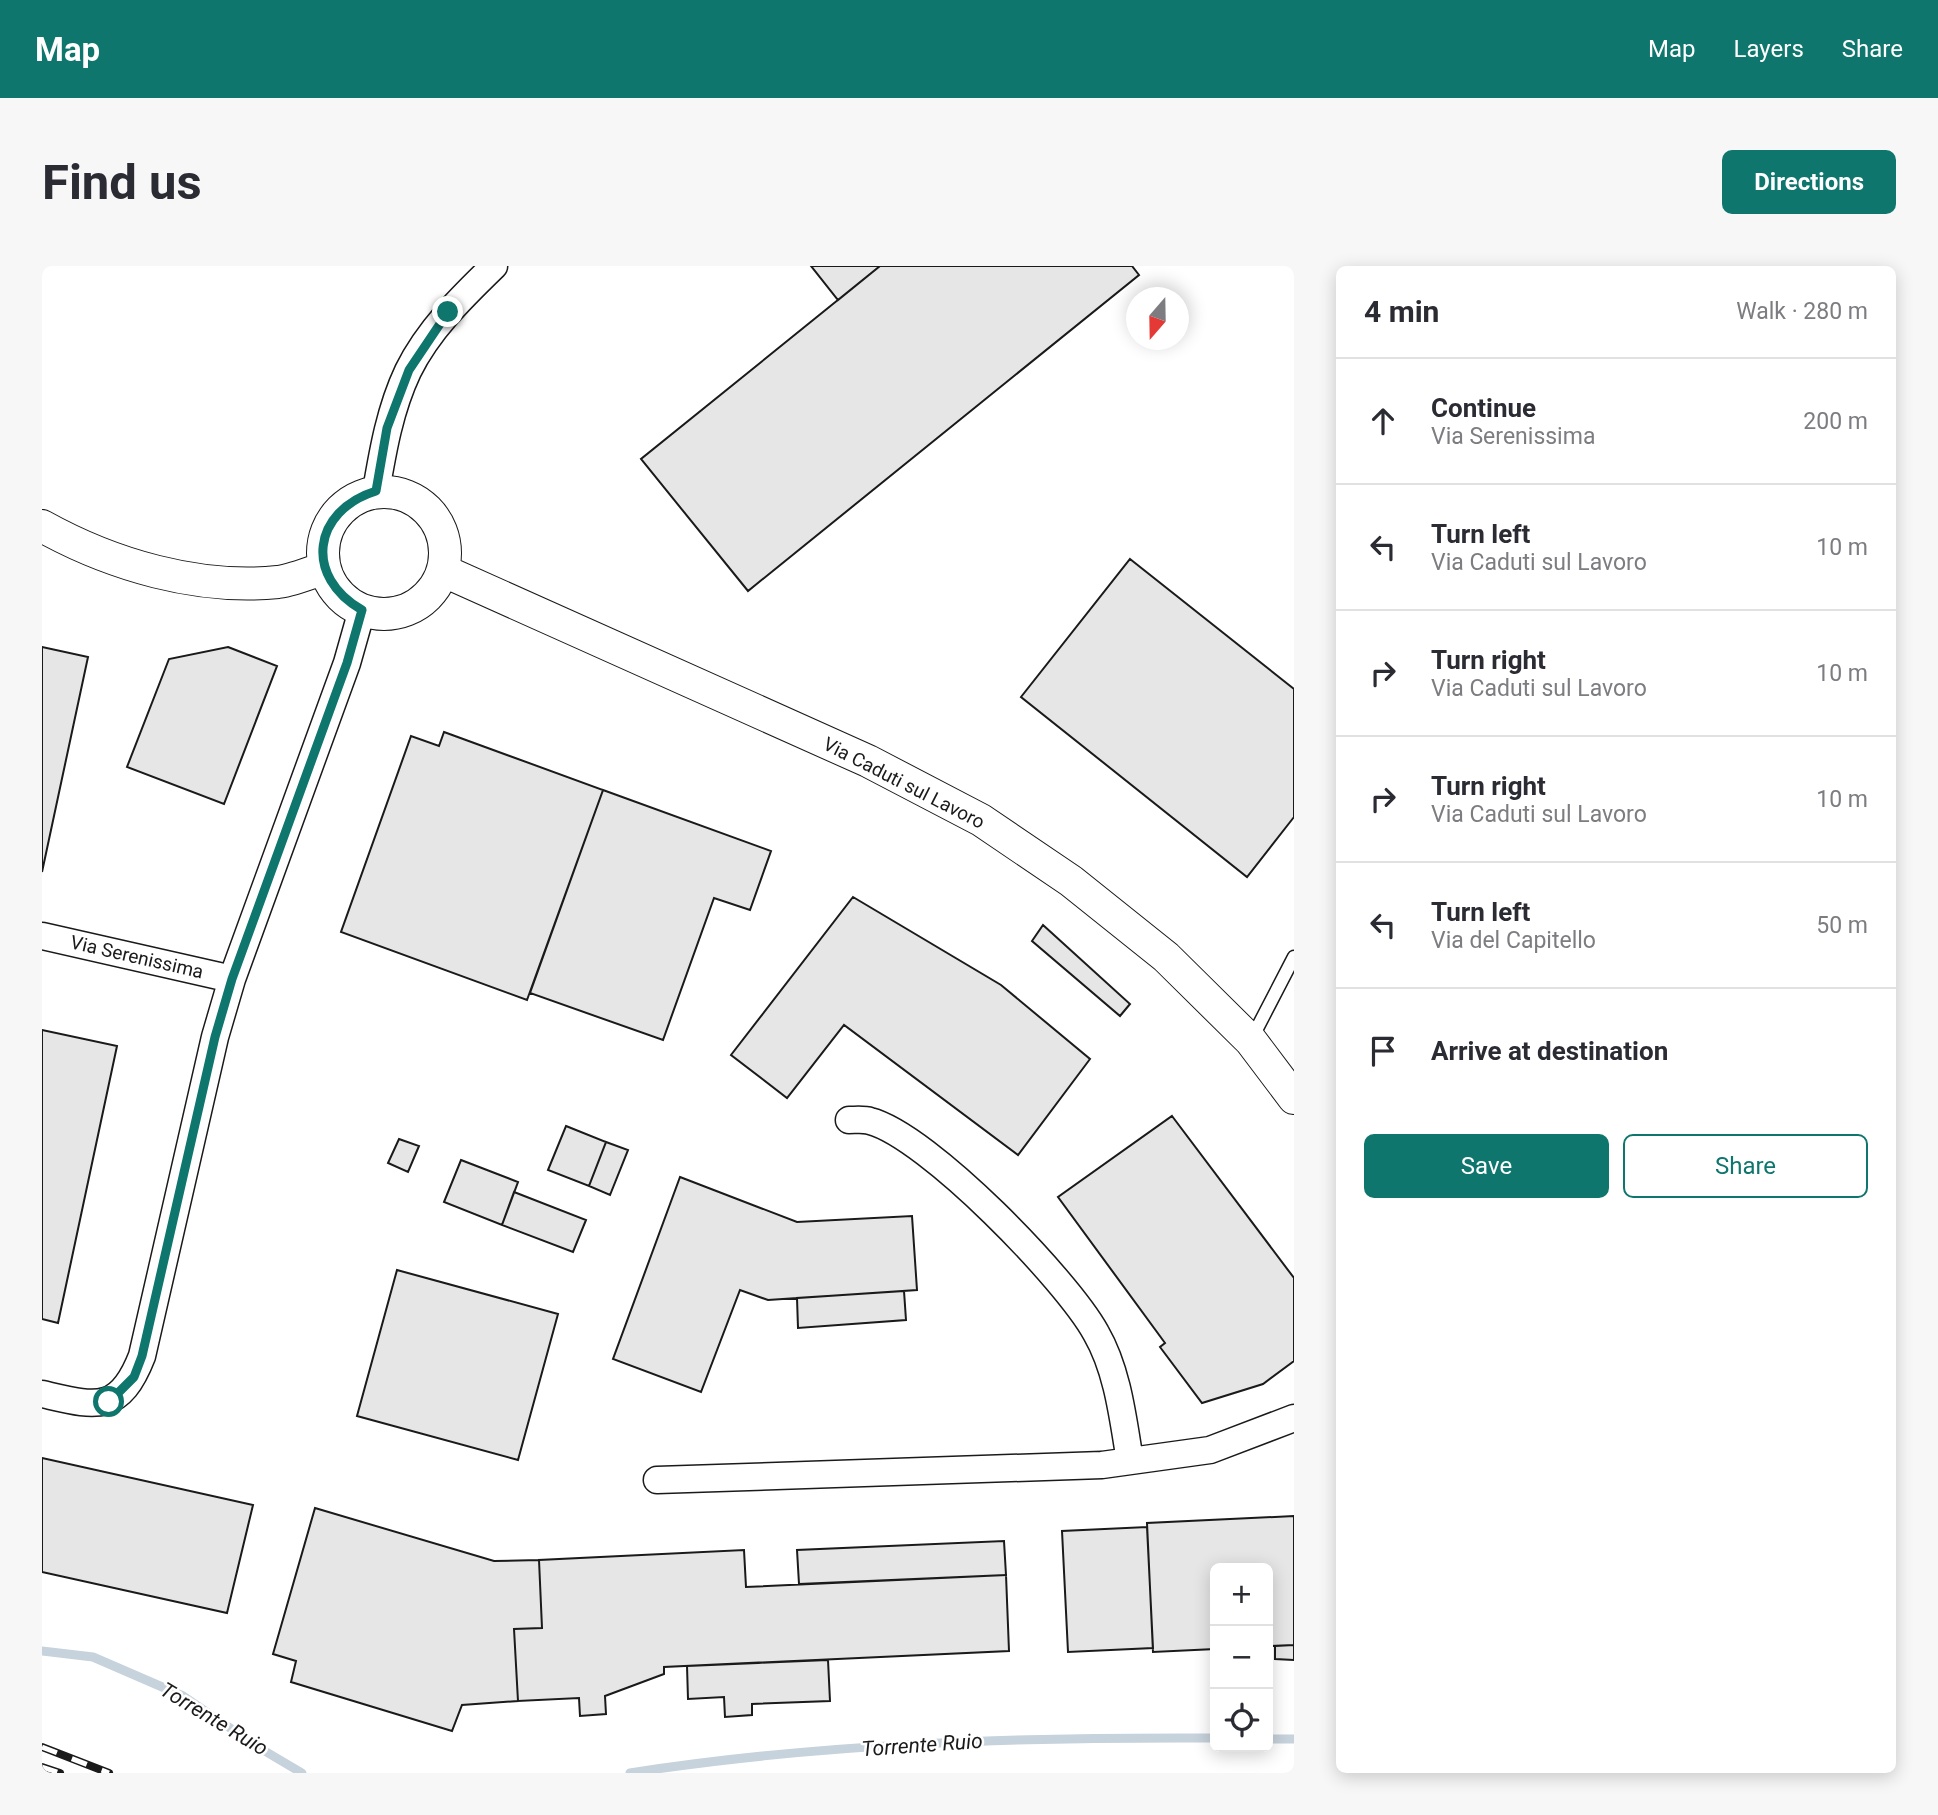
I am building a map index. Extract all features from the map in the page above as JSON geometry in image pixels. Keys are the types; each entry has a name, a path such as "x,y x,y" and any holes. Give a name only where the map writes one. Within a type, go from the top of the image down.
{"street":[{"path":"376,491 387,428 409,370 448,312 494,266"},
{"path":"376,491 406,495 431,512 442,530 446,550 444,571 435,589 420,603 402,611 383,614 362,610 346,601 332,586 324,569 322,548 333,519 356,498 376,491"},
{"path":"42,526 126,564 219,584 281,582 324,569"},
{"name":"Via Caduti sul Lavoro","path":"444,571 868,761 981,820 1071,881 1166,957 1251,1041 1294,1098"},
{"name":"Via Serenissima","path":"42,1394 89,1405 109,1402 134,1377 142,1356 215,1037 232,979 347,663 362,610"},
{"name":"Via Serenissima","path":"42,936 232,979"},
{"path":"849,1120 869,1121 918,1149 996,1213 1045,1266 1096,1333 1117,1390 1130,1461"},
{"path":"657,1480 1102,1465 1210,1451 1294,1418"}],"lane":[{"path":"1251,1041 1294,957"}],"building":[{"path":"811,266 880,266 838,300"},
{"path":"880,266 1132,266 1139,275 748,591 641,459"},
{"path":"1130,559 1294,689 1294,817 1247,877 1021,697"},
{"path":"42,647 88,657 42,872"},
{"path":"228,647 277,666 224,804 127,767 169,659"},
{"path":"444,732 603,790 527,1000 341,932 411,736 439,746"},
{"path":"603,790 771,851 750,910 714,898 663,1040 530,993"},
{"path":"853,897 1001,985 1090,1059 1018,1155 844,1025 787,1098 731,1055"},
{"path":"1043,925 1130,1004 1120,1016 1032,941"},
{"path":"42,1030 117,1046 58,1323 42,1319"},
{"path":"1172,1116 1294,1278 1294,1361 1263,1384 1202,1403 1160,1347 1165,1343 1058,1197"},
{"path":"566,1126 606,1142 589,1186 548,1170"},
{"path":"399,1139 419,1146 408,1172 388,1163"},
{"path":"606,1142 628,1150 610,1195 589,1186"},
{"path":"461,1160 518,1182 502,1225 444,1202"},
{"path":"680,1177 797,1222 912,1216 917,1290 768,1300 740,1290 701,1392 613,1359"},
{"path":"514,1192 586,1220 573,1252 502,1225"},
{"path":"397,1270 558,1314 518,1460 357,1416"},
{"path":"904,1291 906,1320 798,1328 797,1298"},
{"path":"42,1458 253,1505 227,1613 42,1572"},
{"path":"315,1508 494,1561 539,1560 542,1628 514,1629 518,1701 462,1705 452,1731 291,1682 296,1661 273,1654"},
{"path":"1294,1516 1294,1645 1273,1646 1273,1563 1210,1563 1210,1649 1153,1652 1147,1523"},
{"path":"1147,1527 1153,1648 1068,1652 1062,1531"},
{"path":"1004,1541 1006,1575 799,1584 797,1550"},
{"path":"744,1550 746,1587 1006,1575 1009,1651 664,1667 664,1674 605,1696 606,1714 580,1716 579,1698 518,1701 514,1629 542,1628 539,1560"},
{"path":"1294,1645 1294,1660 1275,1659 1275,1646"},
{"path":"828,1660 830,1701 752,1704 752,1715 725,1717 724,1697 688,1699 687,1666"}],"waterway":[{"name":"Torrente Ruio","path":"42,1651 93,1657 183,1696 302,1773"},
{"name":"Torrente Ruio","path":"630,1773 848,1748 995,1741 1210,1738"},
{"name":"Torrente Ruio","path":"1273,1739 1294,1739"}],"railway":[{"path":"42,1747 109,1773"},
{"path":"42,1767 60,1773"}],"route":[{"path":"109,1402 123,1391 134,1377 142,1356 215,1037 232,979 347,663 362,610 346,601 332,586 324,569 322,548 327,527 339,510 356,498 376,491 387,428 409,370 448,312"}]}
